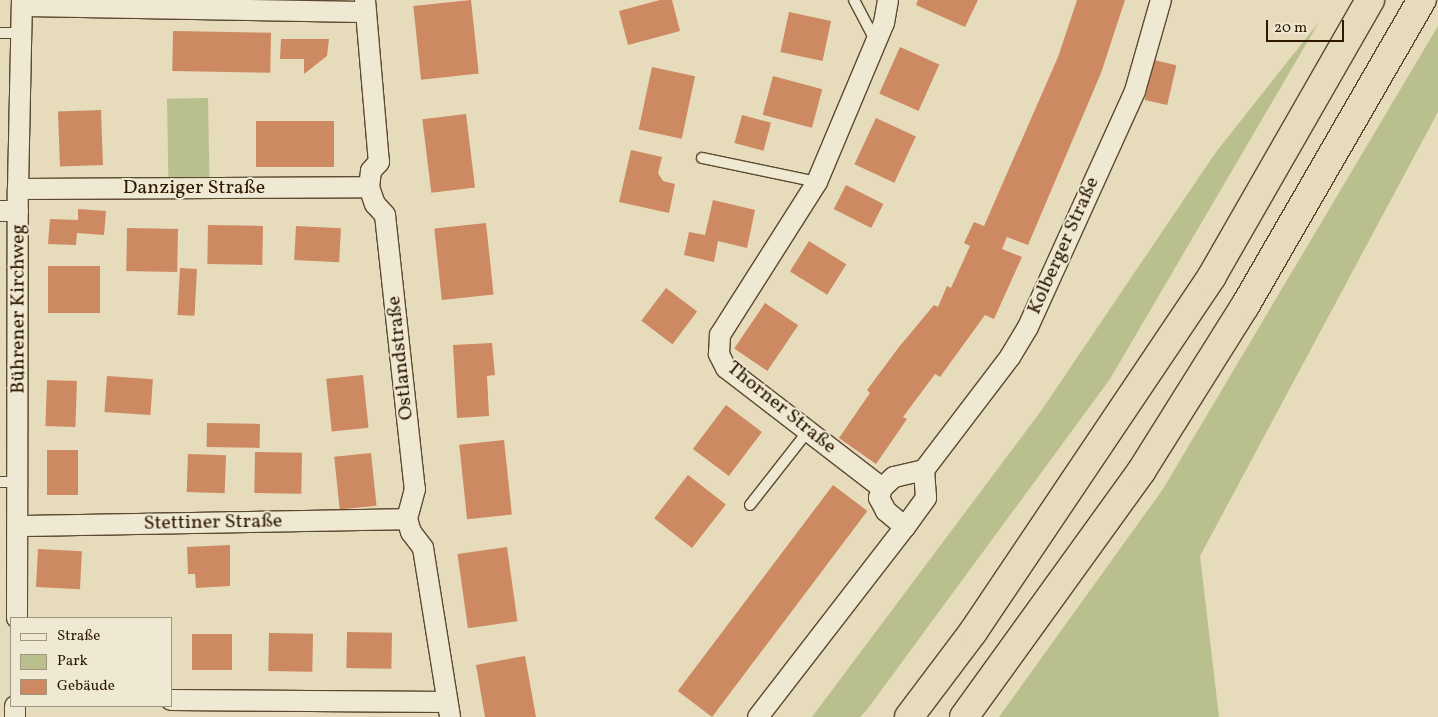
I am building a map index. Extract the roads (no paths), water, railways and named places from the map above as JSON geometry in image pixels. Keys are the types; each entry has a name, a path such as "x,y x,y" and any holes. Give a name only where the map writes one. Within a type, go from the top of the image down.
{"highway":[{"path":"909,717 973,632 1212,276 1370,0"},
{"path":"964,717 1142,470 1250,298 1422,0"}],"street":[{"name":"Thorner Straße","path":"882,488 726,368 719,354 720,334 817,182 875,40 884,23 888,0"},
{"name":"Kolberger Straße","path":"924,470 1010,357 1028,327 1135,91 1161,0"},
{"path":"22,3 366,6 379,162 371,171 369,187"},
{"name":"Bührener Kirchweg","path":"17,617 20,526 10,482 9,211 18,189 22,3"},
{"name":"Danziger Straße","path":"18,189 369,187"},
{"name":"Ostlandstraße","path":"369,187 375,204 385,216 415,489 407,519"},
{"path":"758,717 905,527 926,498 924,470 894,477 882,488 879,498 886,511 905,527"},
{"path":"172,700 448,710 423,548 411,532 407,519"},
{"name":"Stettiner Straße","path":"20,526 407,519"}],"lane":[{"path":"854,0 875,40"},
{"path":"0,33 22,33"},
{"path":"702,158 817,182"},
{"path":"750,506 808,431"}]}
